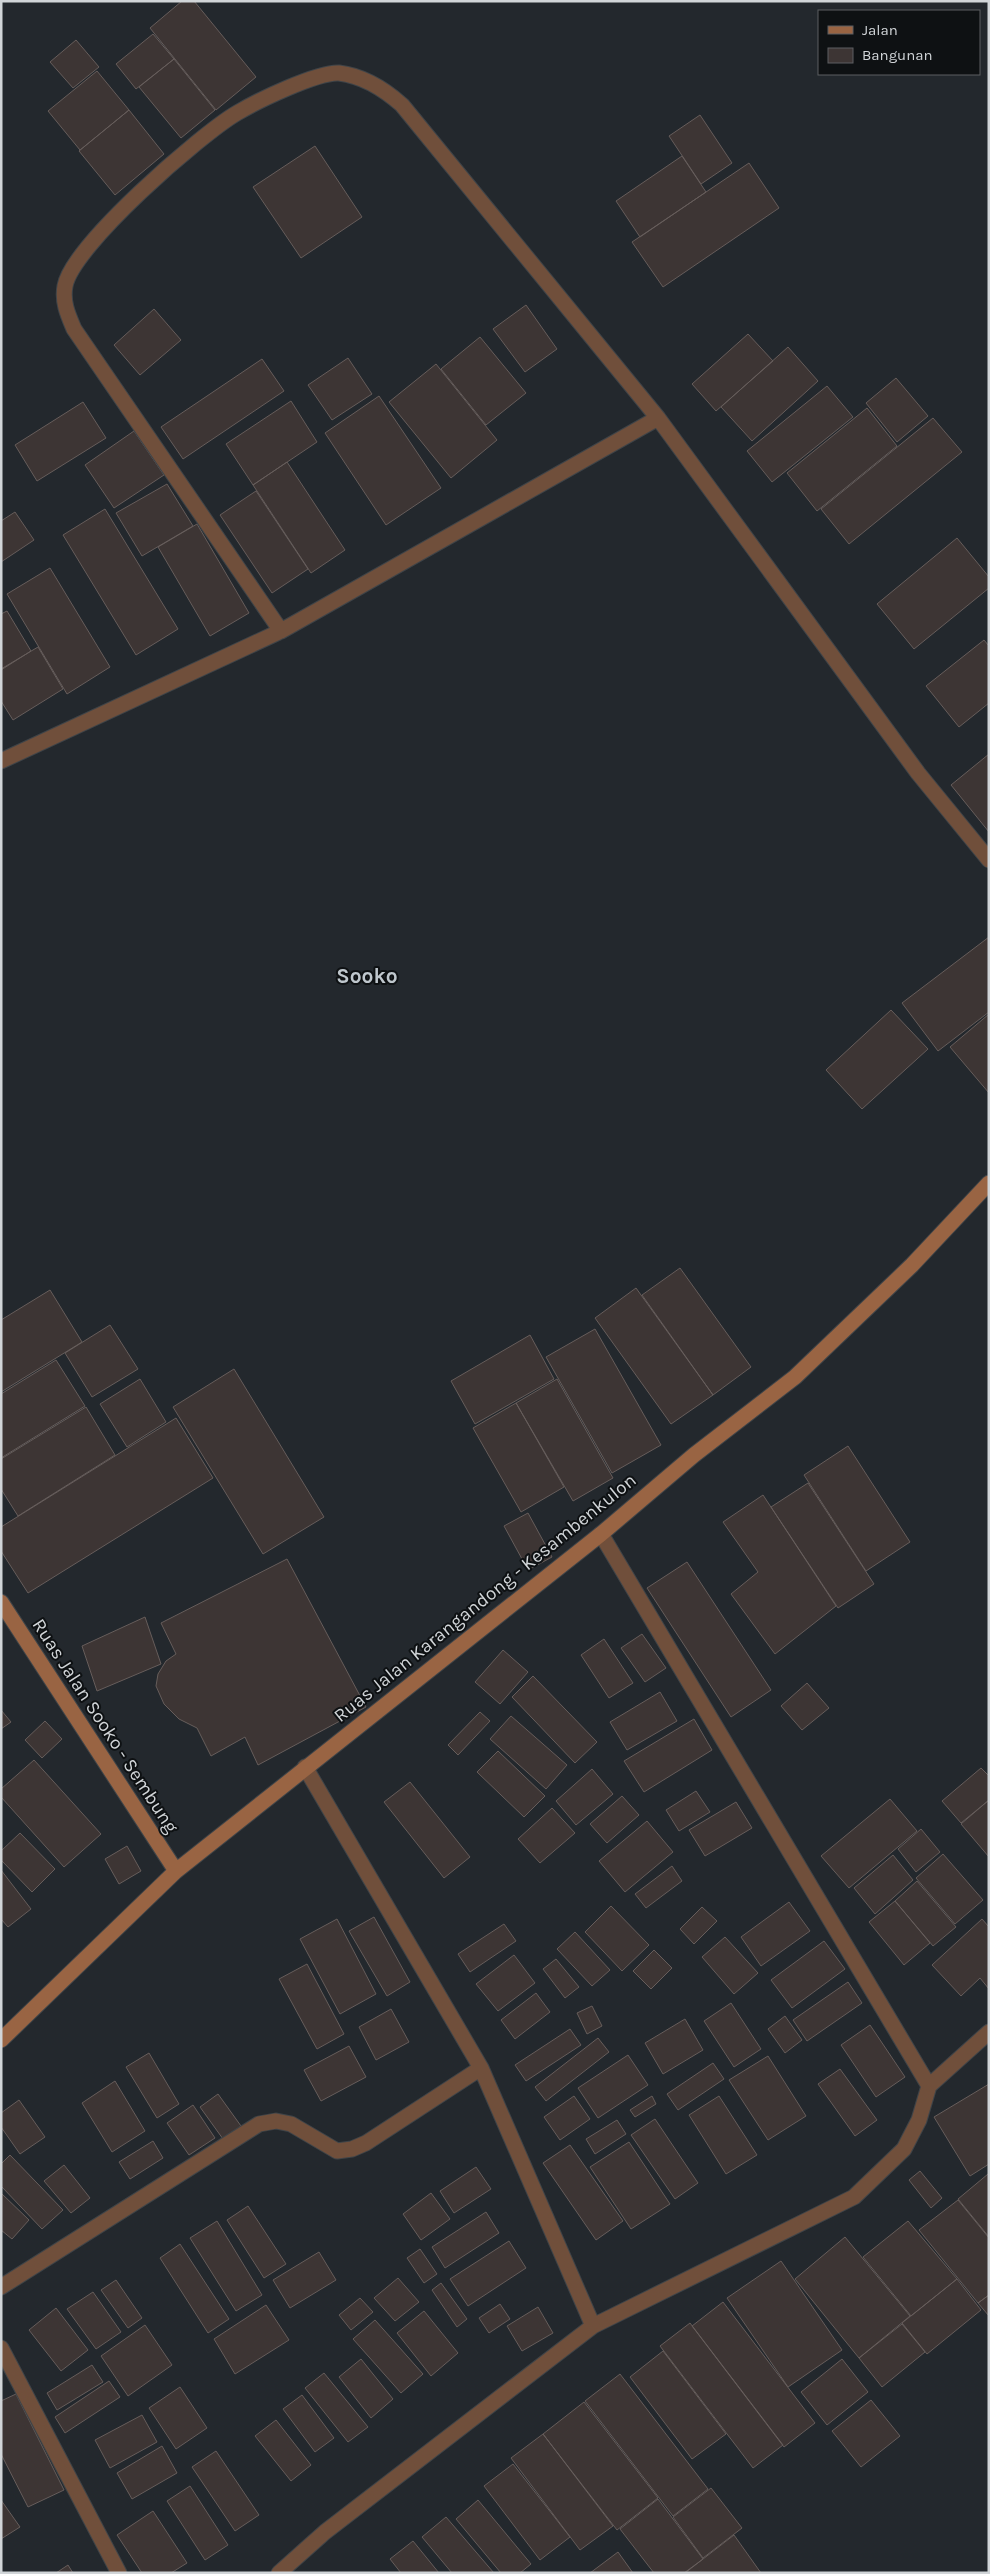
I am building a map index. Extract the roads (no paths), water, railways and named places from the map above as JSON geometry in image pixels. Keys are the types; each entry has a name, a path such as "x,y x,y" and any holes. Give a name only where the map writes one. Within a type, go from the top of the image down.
{"main road":[{"name":"Ruas Jalan Karangandong - Kesambenkulon","path":"1,2040 176,1871 601,1534 694,1455 795,1377 912,1265 989,1183"},
{"name":"Ruas Jalan Sooko - Sembung","path":"1,1602 176,1871"}],"street":[{"path":"281,631 74,329 65,308 65,285 85,250 154,178 237,113 310,79 337,73 359,77 384,89 402,105 658,418 918,773 989,860"},
{"path":"1,761 281,631 658,418"},
{"path":"601,1534 929,2086"},
{"path":"305,1767 481,2068 593,2326"},
{"path":"279,2573 326,2532 593,2326 854,2197 904,2149 919,2120 929,2086 989,2032"},
{"path":"1,2287 259,2124 276,2121 291,2124 337,2151 352,2149 366,2143 481,2068"},
{"path":"1,2348 120,2573"}],"district":[{"name":"Sooko","path":"367,976"}]}
